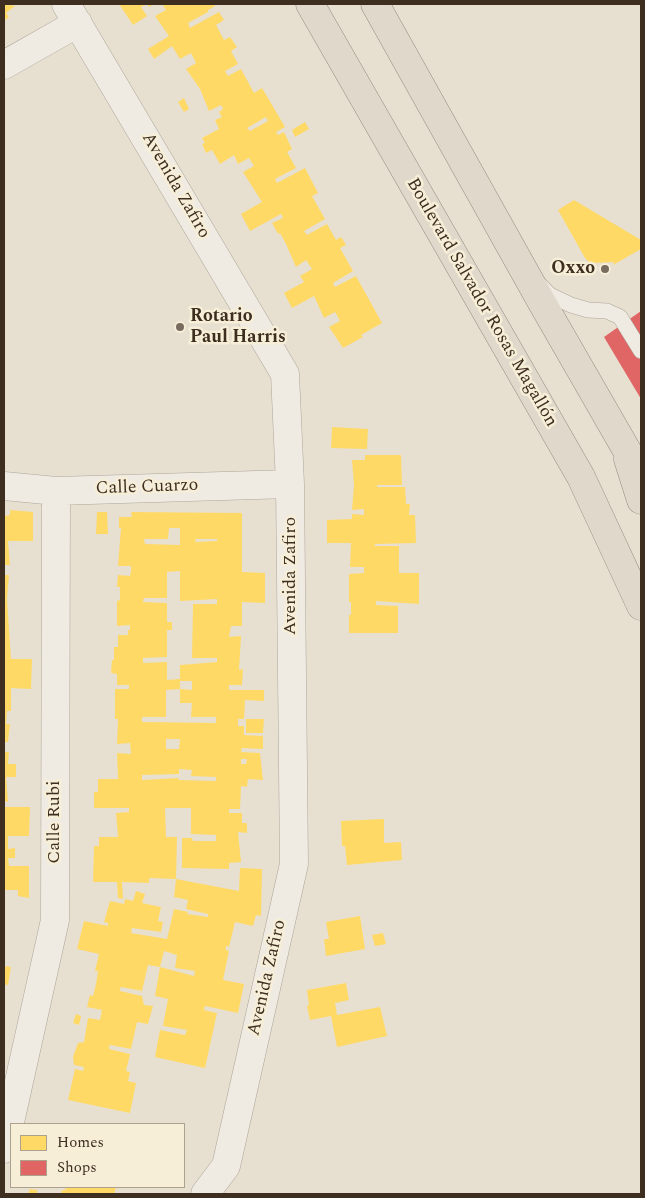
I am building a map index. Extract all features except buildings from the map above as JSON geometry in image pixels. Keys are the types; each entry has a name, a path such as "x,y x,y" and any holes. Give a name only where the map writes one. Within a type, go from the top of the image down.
{"highway":[{"name":"Boulevard Salvador Rosas Magallón","path":"310,4 581,478 641,606"},
{"path":"376,4 641,475"},
{"path":"623,443 641,500"},
{"path":"581,478 619,532 641,572"}],"street":[{"path":"4,65 72,13"},
{"name":"Avenida Zafiro","path":"72,13 285,374 290,484 294,864 226,1166 205,1194"},
{"name":"Calle Cuarzo","path":"4,486 56,491 290,484"},
{"name":"Calle Rubi","path":"4,1149 54,920 56,491"}],"lane":[{"path":"524,270 550,294 571,305 588,310 607,311 620,317 641,351"}],"place":[{"name":"Oxxo","path":"605,269"},
{"name":"Rotario Paul Harris","path":"180,327"}]}
